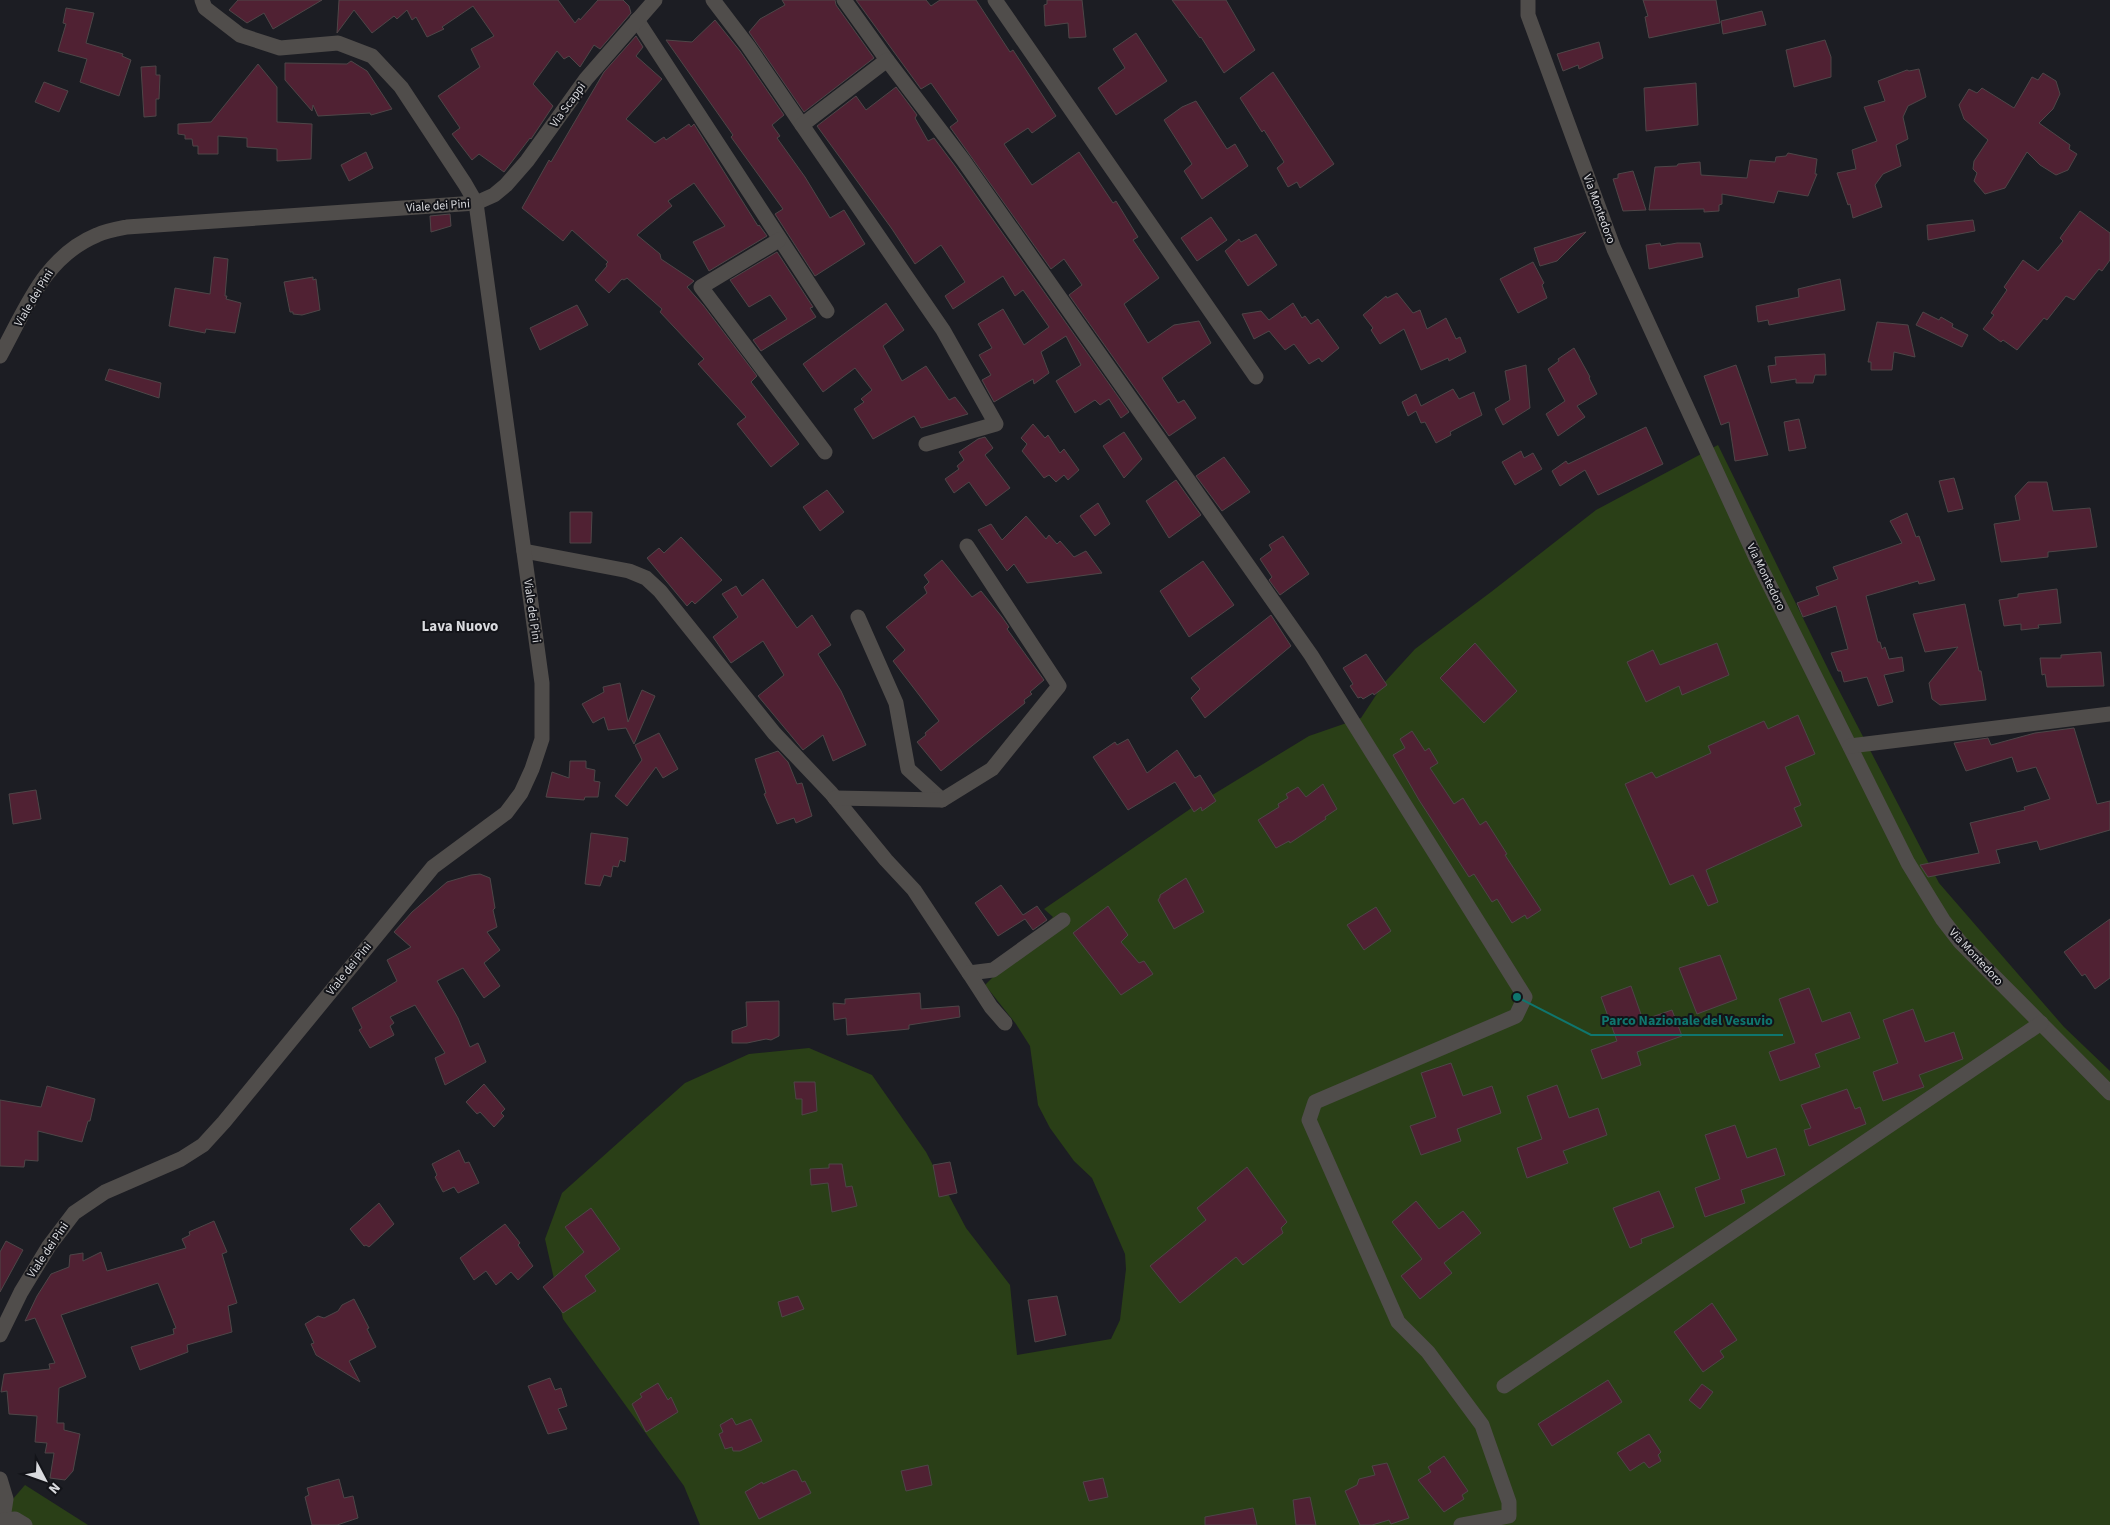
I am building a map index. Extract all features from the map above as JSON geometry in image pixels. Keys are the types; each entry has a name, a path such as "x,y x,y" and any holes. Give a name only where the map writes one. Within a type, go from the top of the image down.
{"street":[{"path":"202,0 205,8 240,35 280,48 338,43 372,56 401,87 476,203"},
{"name":"Via Scappi","path":"476,203 494,195 506,185 527,161 586,79 655,0"},
{"path":"713,0 748,46 943,330 996,424 926,444"},
{"path":"844,0 963,160 1311,655 1525,997 1516,1016 1316,1102 1309,1120 1398,1322 1428,1352 1482,1425 1509,1502 1509,1516 1461,1525"},
{"path":"995,0 1256,377"},
{"name":"Via Montedoro","path":"1528,0 1528,15 1614,249 1757,560 1908,863 1943,920 1973,956 2110,1093"},
{"path":"637,20 827,311"},
{"path":"802,126 887,60"},
{"name":"Viale dei Pini","path":"0,356 48,272 59,258 98,234 127,227 476,203 542,683 542,739 532,769 521,792 506,813 433,867 224,1122 203,1144 181,1160 105,1192 74,1213 48,1246 21,1292 0,1335"},
{"path":"779,240 701,287 825,452"},
{"path":"835,798 942,800 992,769 1060,686 967,546"},
{"path":"524,551 629,571 646,578 660,591 774,733 835,798 886,860 914,890 991,1007 1005,1023"},
{"path":"858,617 896,703 908,769 942,800"},
{"path":"1850,746 2110,714"},
{"path":"970,973 993,970 1063,920"},
{"path":"1504,1386 2040,1022"},
{"path":"0,1479 6,1499 3,1522 15,1519 25,1525"}],"green space":[{"path":"1718,445 1830,673 1939,883 2064,1027 2110,1071 2110,1525 700,1525 684,1486 563,1319 545,1239 562,1193 685,1083 749,1054 809,1048 872,1075 926,1152 966,1228 1010,1285 1017,1355 1111,1339 1120,1320 1126,1269 1125,1254 1092,1178 1074,1161 1050,1128 1038,1105 1030,1046 1016,1024 985,985 1053,917 1044,909 1196,805 1309,736 1361,718 1384,683 1415,649 1596,510"},
{"path":"25,1485 88,1525 0,1525 0,1514"}],"building":[{"path":"238,0 322,0 273,29 264,13 247,23 229,10"},
{"path":"339,0 558,0 575,23 598,0 623,0 629,6 631,13 600,49 594,45 580,67 569,56 564,59 557,51 533,84 553,106 531,139 504,172 479,154 472,160 452,134 460,128 438,96 480,67 471,49 494,36 473,6 442,27 444,29 427,37 416,17 412,20 407,10 397,19 394,16 372,33 354,10 337,33"},
{"path":"782,0 835,0 836,5 874,58 804,112 749,32 760,19 785,5"},
{"path":"856,0 926,0 931,6 940,0 976,0 1010,52 1013,50 1056,116 1032,133 1028,128 1004,144 1032,185 1079,152 1113,203 1116,201 1138,237 1133,240 1159,278 1124,304 1148,343 1174,325 1199,321 1211,343 1162,378 1178,403 1184,400 1196,418 1169,436 1069,295 1082,285 1064,259 1051,269 950,127 958,121 931,83 921,89"},
{"path":"1047,0 1082,0 1086,37 1069,38 1068,23 1045,26 1044,5 1047,4"},
{"path":"1172,0 1226,0 1255,50 1224,73 1201,37"},
{"path":"1643,0 1716,0 1720,23 1649,38 1645,17 1648,16"},
{"path":"66,8 94,13 86,43 123,54 122,56 131,60 119,96 80,82 87,59 58,51 66,24 63,23"},
{"path":"1762,11 1766,25 1723,34 1721,21"},
{"path":"715,20 740,51 784,115 772,125 780,136 777,138 805,177 830,218 844,210 865,244 815,276 775,214 783,209 731,137 733,135 666,40 692,42"},
{"path":"1136,33 1167,81 1116,115 1098,88 1125,68 1113,49"},
{"path":"636,36 643,47 636,56 662,79 626,119 655,143 664,137 666,140 689,124 691,127 694,124 758,226 767,236 709,271 693,242 725,226 694,183 668,201 672,206 637,235 660,254 661,259 694,281 687,287 757,376 751,382 799,444 771,467 737,424 746,417 698,364 704,359 660,312 662,309 627,278 622,279 609,293 595,280 607,266 608,262 572,230 563,241 522,208 549,160 551,162 604,72"},
{"path":"1825,40 1831,57 1831,77 1794,87 1786,50"},
{"path":"1599,42 1603,58 1579,69 1578,65 1563,71 1557,54"},
{"path":"351,61 367,71 392,109 371,115 370,113 318,116 313,105 312,111 285,80 285,63 347,64"},
{"path":"258,64 277,87 277,122 312,124 311,159 277,161 277,149 247,147 247,138 218,136 218,154 198,154 198,146 193,146 192,139 185,139 185,135 178,134 178,124 211,122"},
{"path":"156,66 156,75 160,75 159,99 156,99 156,116 144,117 141,67"},
{"path":"1919,69 1926,97 1908,106 1903,117 1908,139 1896,145 1901,166 1883,174 1875,185 1882,207 1853,218 1850,204 1848,205 1837,173 1856,169 1852,150 1877,141 1864,107 1885,101 1878,81 1907,70"},
{"path":"1273,72 1334,164 1300,188 1297,182 1288,187 1277,168 1284,162 1264,130 1262,132 1240,98"},
{"path":"2043,73 2056,81 2060,94 2053,109 2039,123 2070,145 2069,149 2077,154 2068,170 2056,175 2040,165 2027,152 2005,188 1985,194 1974,181 1977,173 1973,169 1974,161 1988,140 1964,119 1959,105 1969,89 1977,93 1982,88 2014,108 2032,77 2038,80"},
{"path":"44,82 68,91 59,112 35,102"},
{"path":"1696,83 1698,125 1646,131 1644,88"},
{"path":"896,87 917,115 915,118 928,141 934,138 955,166 1129,412 1121,418 1109,399 1100,405 1095,400 1075,413 1056,381 1081,365 1066,336 1041,352 1049,373 1034,384 1033,379 994,402 982,380 991,375 979,355 992,348 978,324 1003,309 1024,345 1049,327 1023,290 1015,296 1003,276 953,309 945,296 965,282 941,245 915,264 892,229 817,126 856,96 866,110"},
{"path":"1196,101 1227,149 1235,144 1248,166 1202,199 1184,171 1192,164 1164,120 1182,107"},
{"path":"366,152 373,168 349,181 341,165"},
{"path":"1788,153 1817,159 1815,174 1817,174 1808,196 1778,191 1774,203 1722,194 1722,204 1719,205 1719,211 1704,212 1704,209 1649,210 1655,167 1700,162 1701,175 1747,178 1750,160 1775,162 1776,157 1786,156"},
{"path":"1633,171 1646,210 1623,211 1613,179 1618,178 1618,174"},
{"path":"2080,211 2110,233 2110,260 2102,271 2099,269 2074,300 2066,296 2047,320 2044,318 2017,350 2003,340 2001,342 1983,329 1994,315 1991,313 2007,290 2004,287 2023,260 2038,271 2063,241 2060,238"},
{"path":"450,214 451,226 431,232 430,216"},
{"path":"1211,217 1227,240 1197,261 1181,238"},
{"path":"1973,220 1975,231 1928,240 1927,225"},
{"path":"1586,232 1557,261 1540,266 1534,248"},
{"path":"1256,234 1277,265 1248,286 1225,251 1239,239 1241,242"},
{"path":"1660,243 1661,246 1677,243 1700,243 1703,257 1649,269 1646,245"},
{"path":"777,252 813,307 810,308 816,317 761,351 753,340 787,319 770,295 749,307 730,280"},
{"path":"214,257 228,259 225,296 227,296 226,299 241,303 235,333 206,329 205,333 169,326 175,288 210,294"},
{"path":"1533,262 1544,283 1542,285 1547,298 1518,313 1500,279"},
{"path":"313,277 313,280 316,279 320,310 302,315 293,314 293,312 290,312 284,282"},
{"path":"1840,279 1845,310 1769,325 1768,320 1758,322 1756,306 1799,297 1798,289"},
{"path":"1397,293 1413,313 1420,310 1427,329 1446,318 1456,339 1460,337 1466,352 1449,361 1448,358 1421,370 1404,329 1380,344 1371,330 1373,328 1363,315 1386,296 1387,298"},
{"path":"886,303 904,330 883,346 902,381 926,366 949,400 955,397 968,414 921,428 914,416 873,439 854,409 864,402 861,399 872,390 855,368 823,392 803,364"},
{"path":"1293,303 1302,318 1305,316 1311,324 1318,319 1339,348 1322,362 1319,358 1309,364 1294,344 1285,350 1269,331 1254,339 1242,314 1261,311 1269,320"},
{"path":"577,305 588,325 540,350 530,328"},
{"path":"1923,312 1939,320 1941,317 1953,324 1952,327 1968,335 1962,347 1916,325"},
{"path":"1877,322 1908,325 1915,357 1894,352 1892,370 1871,370 1871,362 1868,362"},
{"path":"1574,348 1597,394 1577,406 1585,417 1558,436 1546,414 1565,401 1548,369"},
{"path":"1825,354 1826,375 1815,375 1813,383 1796,383 1796,379 1771,383 1768,366 1776,365 1775,357"},
{"path":"1526,365 1530,408 1503,425 1495,409 1510,400 1505,371"},
{"path":"1736,365 1768,455 1735,461 1729,422 1721,425 1704,376"},
{"path":"109,369 161,383 159,398 105,380"},
{"path":"1453,389 1459,399 1474,392 1482,415 1450,432 1451,435 1436,443 1425,422 1421,423 1416,411 1408,416 1402,402 1416,394 1421,406"},
{"path":"1799,419 1806,448 1789,451 1784,422"},
{"path":"1033,424 1045,438 1048,435 1060,453 1064,449 1079,470 1068,480 1064,475 1056,482 1049,475 1044,478 1022,451 1027,444 1021,438"},
{"path":"1646,427 1663,464 1598,495 1585,470 1560,486 1552,471 1566,461 1568,464"},
{"path":"1124,432 1142,459 1124,478 1103,446"},
{"path":"985,437 993,448 985,455 1010,488 986,506 969,482 954,493 945,479 959,469 957,466 964,460 959,452 978,439"},
{"path":"1521,451 1524,458 1533,453 1542,469 1515,485 1502,462"},
{"path":"1224,457 1250,492 1222,511 1196,476"},
{"path":"1954,478 1963,509 1948,512 1939,481"},
{"path":"1176,480 1201,515 1169,538 1146,501"},
{"path":"2028,482 2047,482 2053,511 2090,508 2097,547 2048,552 2048,557 2001,562 1994,524 2020,520 2015,496"},
{"path":"827,490 844,512 820,531 803,507"},
{"path":"1098,503 1110,524 1095,536 1080,516"},
{"path":"570,512 592,512 591,543 570,543"},
{"path":"1907,513 1916,537 1919,536 1935,580 1919,584 1918,581 1866,596 1878,642 1880,642 1882,649 1885,647 1889,659 1902,657 1904,671 1884,675 1893,702 1878,706 1867,677 1844,682 1841,671 1838,671 1831,653 1848,649 1836,606 1803,617 1797,603 1819,595 1816,587 1838,579 1833,567 1902,543 1890,521"},
{"path":"1026,516 1046,539 1049,535 1057,544 1060,541 1074,557 1086,551 1102,573 1027,583 1014,564 1007,571 978,530 991,524 1002,540"},
{"path":"1283,536 1309,574 1280,595 1269,580 1272,577 1260,559 1272,550 1269,545"},
{"path":"681,537 722,580 695,604 692,601 687,606 647,558 659,548 664,553"},
{"path":"942,560 972,597 981,591 1002,617 1009,627 1007,629 1044,680 1030,692 1032,694 1024,700 1025,703 941,771 917,742 939,721 893,661 905,650 886,627 927,593 924,587 929,582 924,575"},
{"path":"1203,561 1234,605 1189,637 1160,591"},
{"path":"763,579 797,628 812,615 831,645 818,654 841,691 866,745 833,761 823,735 803,750 758,696 784,675 763,641 731,663 713,637 738,617 722,594 736,586 742,596"},
{"path":"2057,589 2061,623 2038,625 2039,628 2021,630 2021,624 2004,626 1999,600 2018,597 2018,594"},
{"path":"1965,604 1986,700 1940,705 1932,699 1929,683 1958,647 1925,652 1913,614"},
{"path":"1271,615 1291,646 1205,718 1191,698 1200,689 1191,678"},
{"path":"1475,643 1517,691 1484,723 1440,678"},
{"path":"1717,643 1729,675 1682,695 1679,686 1646,702 1627,662 1653,650 1660,665"},
{"path":"2101,652 2104,686 2047,687 2045,674 2042,675 2040,658 2061,658 2061,655"},
{"path":"1366,654 1387,685 1374,695 1373,693 1363,699 1361,697 1358,698 1350,686 1353,684 1343,668"},
{"path":"620,683 628,722 642,690 655,696 634,744 626,728 608,730 604,717 593,723 582,704 604,692 603,687"},
{"path":"1798,715 1815,754 1785,767 1801,805 1794,808 1802,826 1706,870 1718,902 1708,906 1693,875 1670,885 1625,784 1652,772 1656,778 1711,753 1708,746 1764,721 1768,729"},
{"path":"2074,728 2097,804 2110,801 2110,830 2040,850 2037,841 1996,850 2000,863 1928,877 1920,865 1979,853 1970,823 2025,810 2024,807 2050,799 2036,767 2017,772 2012,757 1966,771 1954,743 1988,738 1991,745 2035,733"},
{"path":"1412,731 1425,751 1429,748 1438,763 1430,768 1454,804 1463,798 1480,825 1486,821 1507,854 1505,855 1541,910 1527,919 1525,915 1512,923 1497,899 1492,902 1474,874 1469,877 1419,800 1393,755 1405,748 1400,739"},
{"path":"659,733 678,769 663,778 656,767 627,806 615,796 642,760 635,745"},
{"path":"1128,739 1147,773 1177,750 1195,778 1200,775 1216,801 1202,811 1201,807 1194,812 1175,782 1128,810 1093,757 1115,742 1117,745"},
{"path":"778,751 788,762 797,784 802,783 812,816 796,823 794,818 777,824 764,794 766,793 755,759"},
{"path":"570,761 586,761 586,768 595,770 594,781 600,782 598,797 585,797 584,800 546,797 552,772 569,778"},
{"path":"1323,784 1337,809 1325,817 1326,819 1290,843 1289,841 1276,848 1258,820 1279,807 1278,804 1288,798 1286,794 1298,787 1306,797"},
{"path":"36,790 41,819 13,824 9,794"},
{"path":"591,833 628,838 625,862 620,860 618,867 613,866 611,877 604,875 600,886 585,884"},
{"path":"480,874 490,878 495,908 493,910 497,927 487,932 500,950 484,963 500,986 484,998 463,968 437,981 458,1018 470,1047 478,1043 486,1062 445,1085 435,1058 445,1053 415,1005 390,1017 394,1023 390,1026 394,1035 370,1048 359,1030 362,1028 352,1008 397,981 387,960 411,947 394,932 412,912 447,882"},
{"path":"1186,878 1204,912 1174,929 1158,900 1160,895"},
{"path":"1001,885 1023,915 1037,906 1047,920 1033,930 1025,919 998,936 975,903"},
{"path":"1108,906 1128,935 1121,942 1139,963 1144,961 1153,974 1121,995 1073,933"},
{"path":"1376,907 1391,931 1364,950 1347,925"},
{"path":"2110,919 2110,978 2095,989 2085,974 2082,976 2064,952"},
{"path":"1720,955 1737,999 1697,1014 1679,968"},
{"path":"1631,986 1643,1020 1672,1010 1682,1036 1637,1052 1641,1065 1602,1079 1591,1050 1617,1041 1601,997"},
{"path":"1809,988 1822,1022 1850,1012 1860,1038 1815,1054 1820,1067 1780,1081 1769,1052 1795,1043 1779,999"},
{"path":"920,993 921,1009 959,1006 960,1017 909,1025 909,1029 847,1035 846,1018 834,1020 833,1003 845,1004 845,999"},
{"path":"779,1001 779,1036 771,1040 732,1043 732,1031 747,1026 746,1002"},
{"path":"1913,1009 1925,1042 1954,1032 1963,1059 1919,1075 1924,1087 1883,1101 1873,1072 1898,1063 1883,1020"},
{"path":"1451,1063 1463,1096 1492,1086 1501,1113 1457,1129 1461,1141 1421,1155 1410,1126 1436,1117 1421,1073"},
{"path":"794,1082 815,1082 817,1111 802,1115 802,1099 796,1099"},
{"path":"484,1084 505,1109 501,1113 504,1116 494,1127 480,1112 477,1114 466,1102"},
{"path":"1557,1085 1569,1118 1598,1108 1607,1135 1563,1151 1568,1163 1527,1178 1517,1148 1542,1139 1527,1096"},
{"path":"47,1086 95,1099 90,1121 88,1121 82,1142 38,1131 38,1161 25,1160 24,1167 0,1166 0,1100 41,1107"},
{"path":"1847,1089 1855,1109 1860,1107 1866,1124 1809,1146 1804,1130 1811,1128 1801,1105"},
{"path":"1735,1125 1747,1158 1776,1148 1785,1175 1741,1190 1745,1203 1705,1217 1695,1188 1720,1179 1705,1135"},
{"path":"459,1150 465,1163 469,1162 479,1183 458,1193 454,1187 443,1192 435,1177 437,1175 432,1164"},
{"path":"950,1162 957,1193 939,1197 933,1165"},
{"path":"829,1164 842,1164 846,1187 852,1186 857,1206 832,1212 828,1183 811,1185 810,1169 829,1168"},
{"path":"1247,1167 1287,1222 1281,1228 1283,1233 1243,1265 1236,1257 1180,1303 1150,1266 1206,1220 1197,1208"},
{"path":"1659,1191 1674,1227 1641,1239 1642,1243 1630,1248 1613,1208"},
{"path":"1416,1201 1439,1229 1463,1211 1481,1233 1444,1263 1452,1273 1420,1299 1401,1276 1422,1259 1392,1222"},
{"path":"379,1203 394,1224 369,1247 364,1246 350,1229"},
{"path":"591,1208 620,1249 585,1276 596,1291 563,1313 543,1287 584,1252 565,1227"},
{"path":"214,1221 227,1252 222,1254 237,1303 228,1306 232,1332 187,1345 188,1352 140,1370 131,1347 174,1334 173,1329 176,1328 158,1283 61,1315 86,1377 59,1388 57,1423 64,1423 64,1430 80,1434 73,1471 65,1480 50,1478 54,1453 45,1453 47,1443 35,1442 37,1416 9,1414 7,1391 1,1392 4,1374 50,1369 49,1364 55,1363 35,1318 25,1321 37,1296 51,1274 69,1267 70,1255 83,1253 83,1261 101,1252 107,1271 186,1248 182,1239 190,1235 189,1232"},
{"path":"505,1224 520,1243 518,1245 533,1266 518,1280 511,1272 496,1285 486,1271 474,1280 460,1258"},
{"path":"6,1241 23,1250 0,1292 0,1252"},
{"path":"798,1296 804,1309 782,1317 778,1302"},
{"path":"1057,1296 1066,1335 1035,1342 1028,1300"},
{"path":"354,1299 369,1328 367,1329 376,1347 349,1361 360,1382 316,1355 311,1344 314,1343 305,1324 318,1316 324,1318 338,1311 342,1305"},
{"path":"1712,1303 1737,1340 1720,1351 1724,1357 1703,1372 1674,1332"},
{"path":"550,1378 555,1390 561,1388 567,1406 558,1409 567,1429 548,1434 528,1386"},
{"path":"1608,1380 1622,1402 1552,1446 1538,1424"},
{"path":"658,1383 668,1400 671,1397 678,1412 646,1432 632,1404 642,1397 640,1394"},
{"path":"1702,1384 1713,1392 1700,1409 1689,1400"},
{"path":"732,1418 736,1425 751,1419 762,1441 740,1451 733,1451 732,1447 725,1449 719,1434 723,1432 720,1425"},
{"path":"1649,1434 1661,1452 1658,1455 1661,1461 1649,1468 1644,1462 1630,1471 1617,1453"},
{"path":"1444,1456 1468,1491 1462,1495 1464,1499 1444,1512 1418,1480 1431,1472 1428,1467"},
{"path":"1387,1463 1409,1518 1391,1524 1389,1520 1372,1525 1360,1525 1345,1491 1357,1485 1359,1479 1375,1475 1372,1466"},
{"path":"928,1465 932,1485 906,1491 901,1471"},
{"path":"793,1470 797,1471 802,1482 805,1481 811,1493 759,1519 745,1492 762,1482 763,1484"},
{"path":"1103,1478 1108,1497 1089,1501 1083,1482"},
{"path":"339,1479 344,1498 353,1496 358,1518 337,1525 312,1525 305,1497 309,1495 307,1488"},
{"path":"1310,1497 1316,1525 1296,1525 1293,1500"},
{"path":"1253,1508 1257,1525 1205,1525 1205,1517"}],"place":[{"name":"Parco Nazionale del Vesuvio","path":"1517,997"}],"district":[{"name":"Lava Nuovo","path":"460,626"}]}
